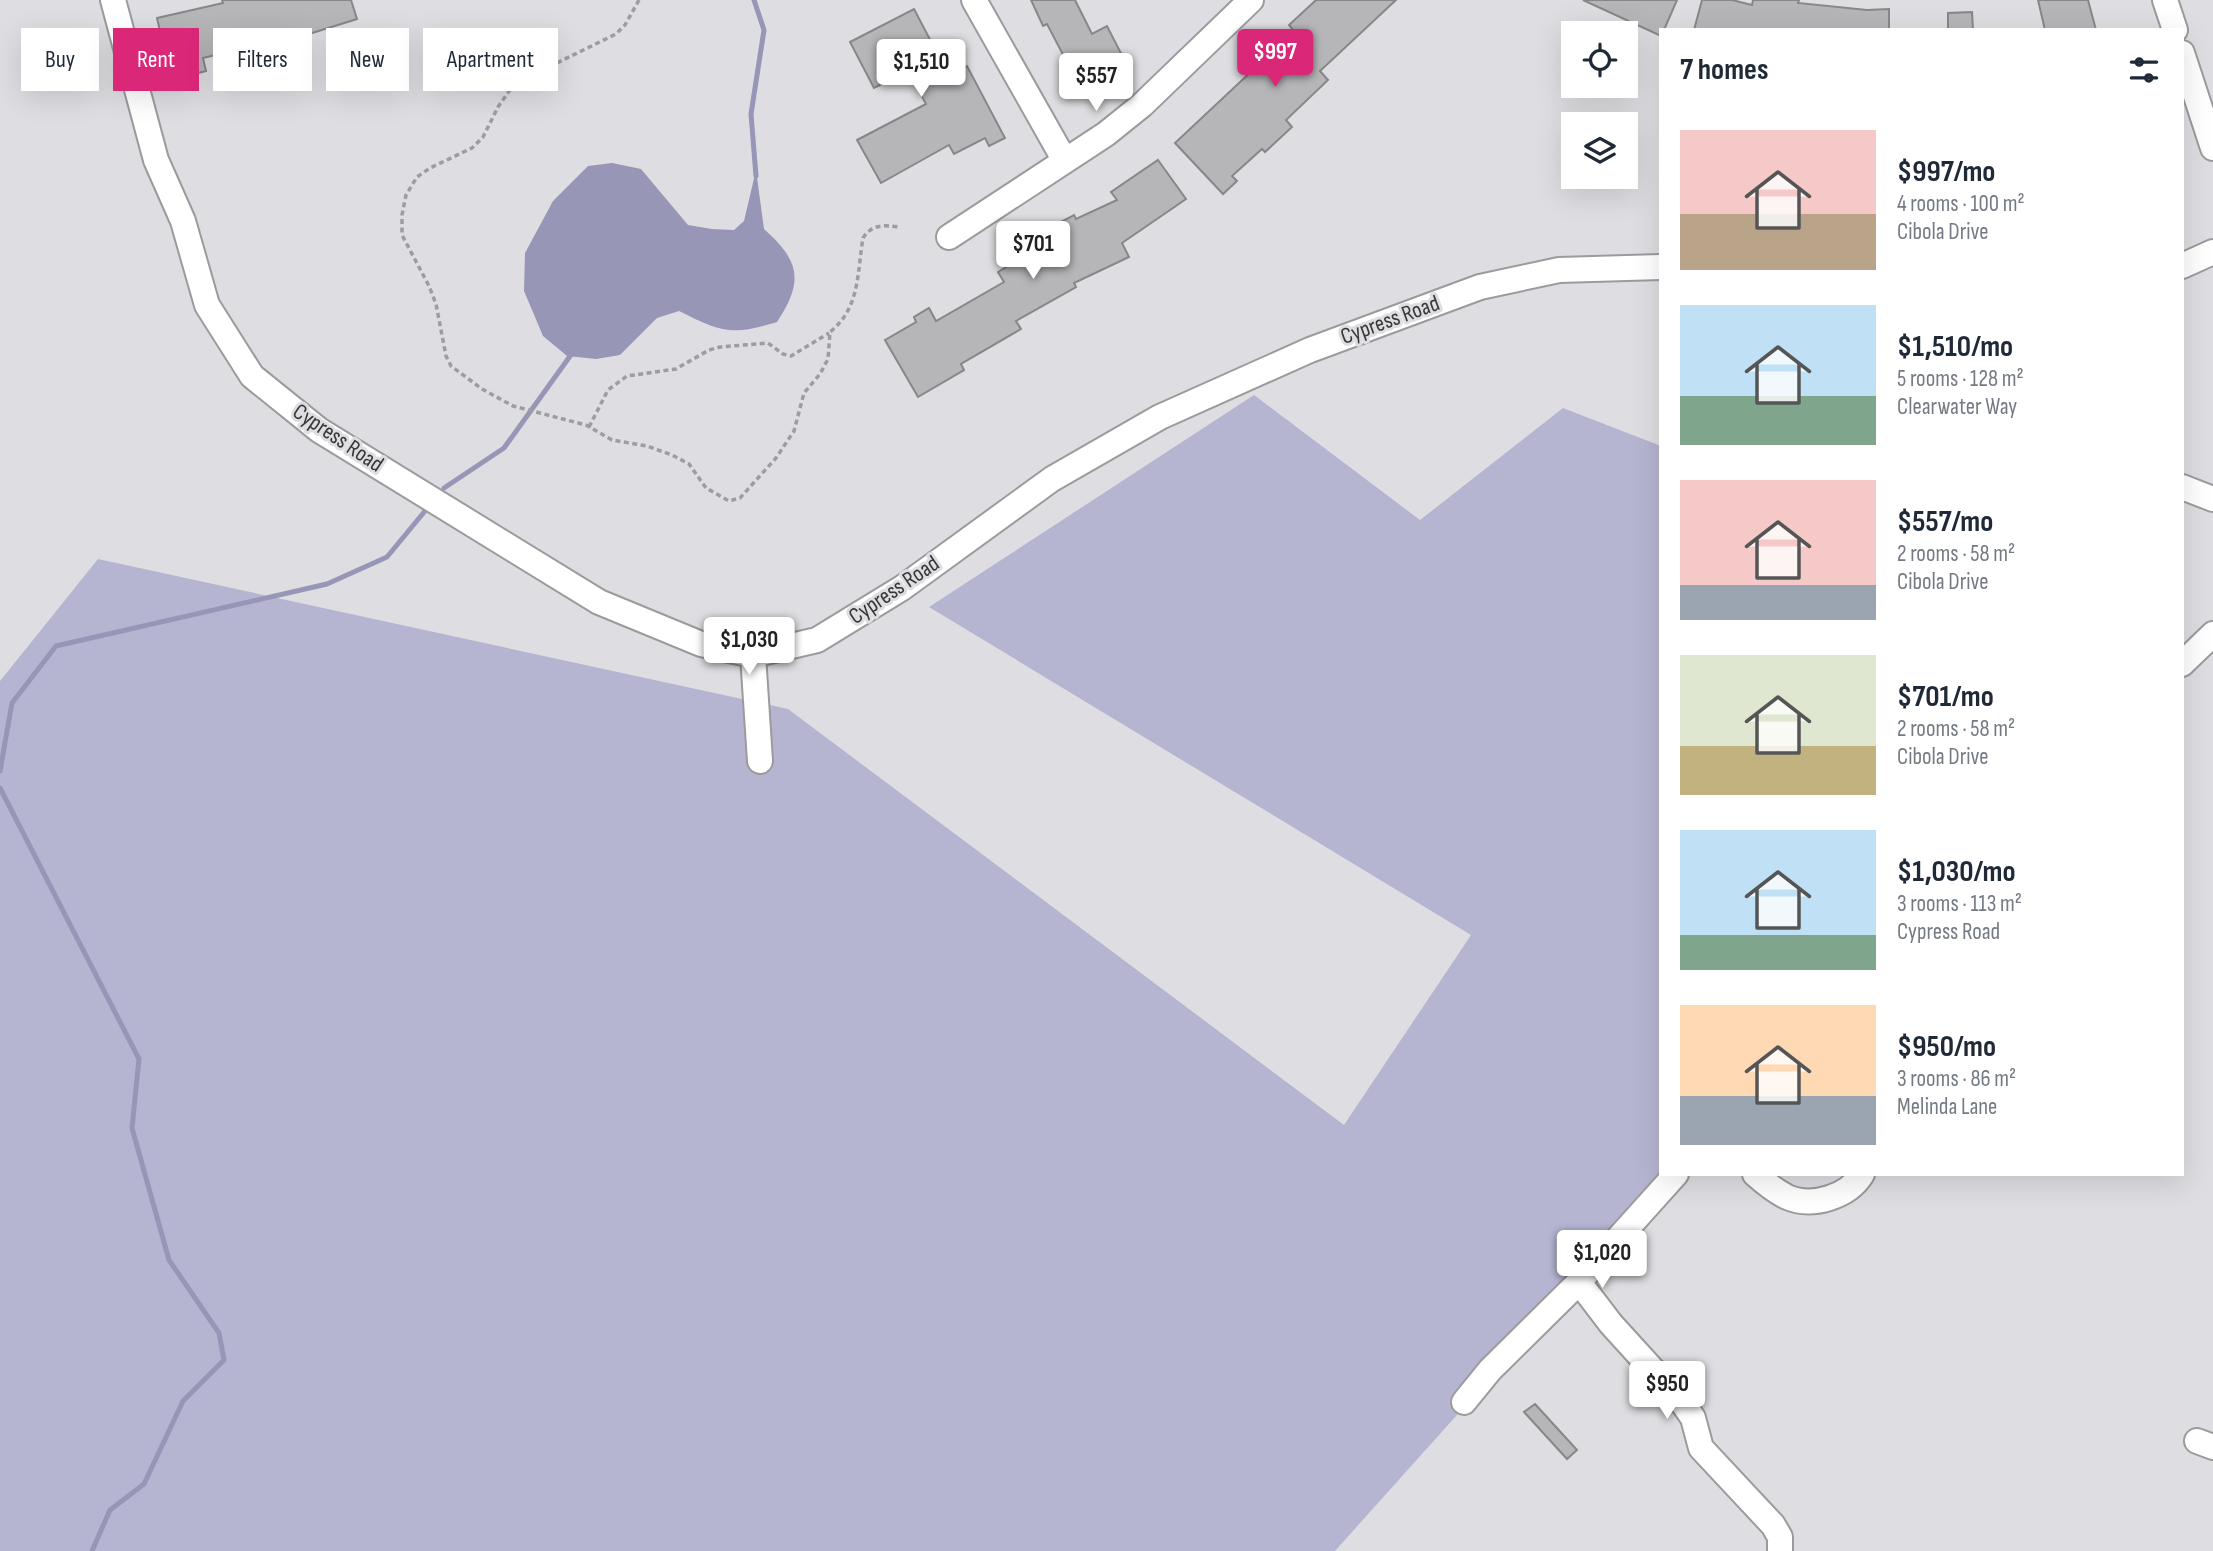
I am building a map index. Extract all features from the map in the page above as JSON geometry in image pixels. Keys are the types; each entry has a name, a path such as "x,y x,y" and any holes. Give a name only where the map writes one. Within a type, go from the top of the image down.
{"street":[{"name":"Cypress Road","path":"113,0 156,160 183,221 207,305 252,376 319,430 599,602 701,644 754,655 817,640 902,588 1052,479 1160,417 1310,349 1480,287 1559,270 1659,267"},
{"path":"974,0 1065,161"},
{"path":"949,237 1105,134 1142,105 1251,0"},
{"path":"2165,0 2174,28"},
{"path":"2184,59 2213,148"},
{"path":"2184,265 2213,252"},
{"path":"2184,488 2213,499"},
{"path":"2184,662 2213,634"},
{"path":"754,655 760,761"},
{"path":"1464,1402 1490,1370 1579,1282 1674,1176"},
{"path":"1758,1176 1789,1198 1808,1201 1831,1199 1845,1191 1860,1176"},
{"path":"1579,1282 1611,1324 1682,1402 1693,1418 1700,1448 1773,1525 1780,1537 1780,1551"}],"path":[{"path":"639,0 625,25 616,34 514,84 477,143 417,177 406,195 402,235 436,304 446,356 452,366 482,389 513,406 589,427 612,440 647,446 672,455 689,464 706,488 729,500 740,498 776,458 794,431 804,393 820,374 828,359 830,332"},
{"path":"589,427 608,390 627,376 676,369 709,350 720,347 768,343 783,354 791,356 830,332 845,320 852,305 863,238 868,229 881,225 899,227"}],"shaded area":[{"path":"612,163 641,169 688,225 712,229 734,230 744,221 756,170 764,229 785,251 794,272 791,295 777,322 748,329 726,330 679,311 657,318 620,355 596,359 567,356 543,336 524,291 525,253 553,201 588,166"},
{"path":"1254,395 1420,520 1563,408 1659,445 1659,1176 1671,1176 1335,1551 0,1551 0,681 98,559 788,709 1344,1125 1471,935 929,607"}],"building":[{"path":"222,0 351,0 357,19 312,33 312,28 213,28 213,56 203,58 206,71 199,73 199,28 159,28 157,18 223,3"},
{"path":"1031,0 1075,0 1092,34 1107,26 1127,65 1081,89 1047,24 1043,26"},
{"path":"1316,0 1396,0 1320,71 1328,80 1286,120 1292,127 1265,152 1262,149 1232,176 1237,181 1223,194 1175,143 1255,68 1252,65 1270,48 1274,53 1295,32 1289,25"},
{"path":"1583,0 1677,0 1665,28 1659,28 1659,35 1638,25 1638,21 1628,21"},
{"path":"1702,0 1732,0 1752,5 1753,0 1799,0 1798,3 1867,10 1889,9 1889,28 1695,28"},
{"path":"2038,0 2088,0 2095,28 2045,28"},
{"path":"914,9 949,76 967,66 1005,138 989,146 985,138 954,154 949,145 881,183 857,140 926,104 908,71 874,88 850,42"},
{"path":"1972,12 1973,28 1948,28 1948,13"},
{"path":"1158,160 1186,199 1122,243 1129,257 1074,283 1076,287 1016,321 1021,329 961,364 964,370 918,397 885,340 916,322 914,317 929,308 936,321 1004,282 998,272 1030,253 1028,248 1058,231 1055,225 1074,215 1076,219 1117,200 1111,192"},
{"path":"1535,1404 1577,1450 1567,1459 1524,1412"}],"waterway":[{"path":"754,0 764,30 751,114 756,176"},
{"path":"444,488 504,448 573,352"},
{"path":"0,771 12,703 56,646 327,584 387,557 425,511"},
{"path":"0,788 139,1059 132,1128 169,1260 219,1333 224,1360 183,1401 144,1484 110,1510 92,1551"}]}
